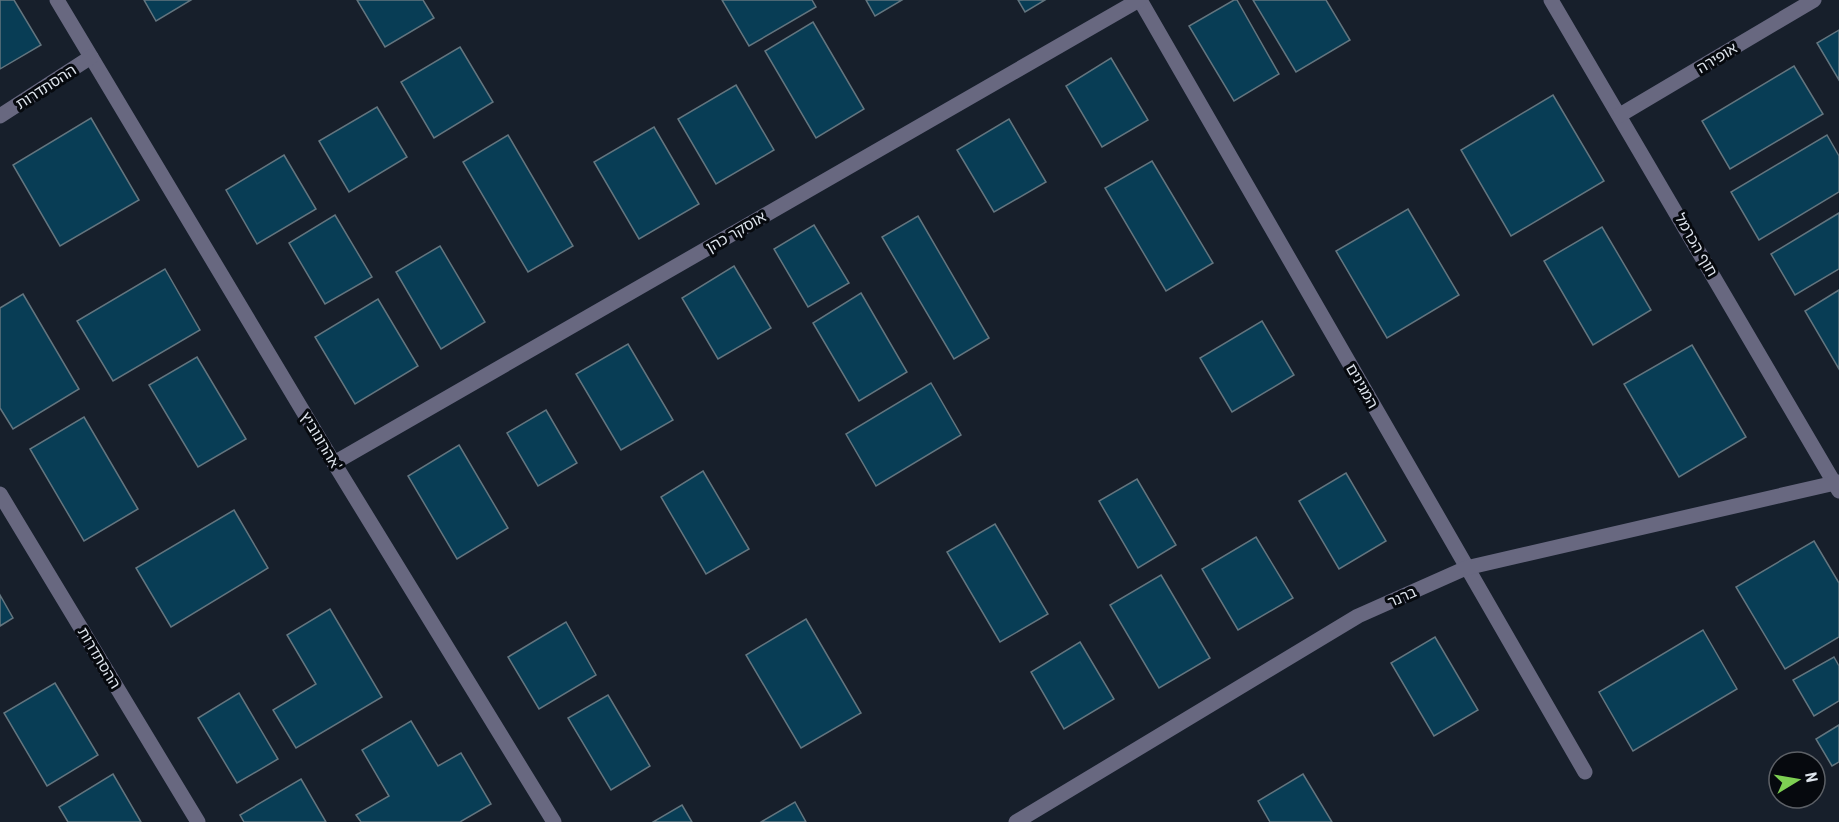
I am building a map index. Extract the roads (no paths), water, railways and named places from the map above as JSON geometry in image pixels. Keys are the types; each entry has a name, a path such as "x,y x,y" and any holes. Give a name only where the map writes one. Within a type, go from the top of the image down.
{"street":[{"name":"אהרונוביץ'","path":"57,0 334,463 554,822"},
{"name":"אוסקר כהן","path":"334,463 1139,0"},
{"name":"המגינים","path":"1139,0 1585,772"},
{"name":"חוף הכרמל","path":"1551,0 1838,486"},
{"name":"אופירה","path":"1620,115 1814,0"},
{"name":"ההסתדרות","path":"0,116 91,57"},
{"name":"ברנר","path":"1016,822 1358,616 1466,568 1838,486"},
{"name":"ההסתדרות","path":"0,494 198,822"}]}
